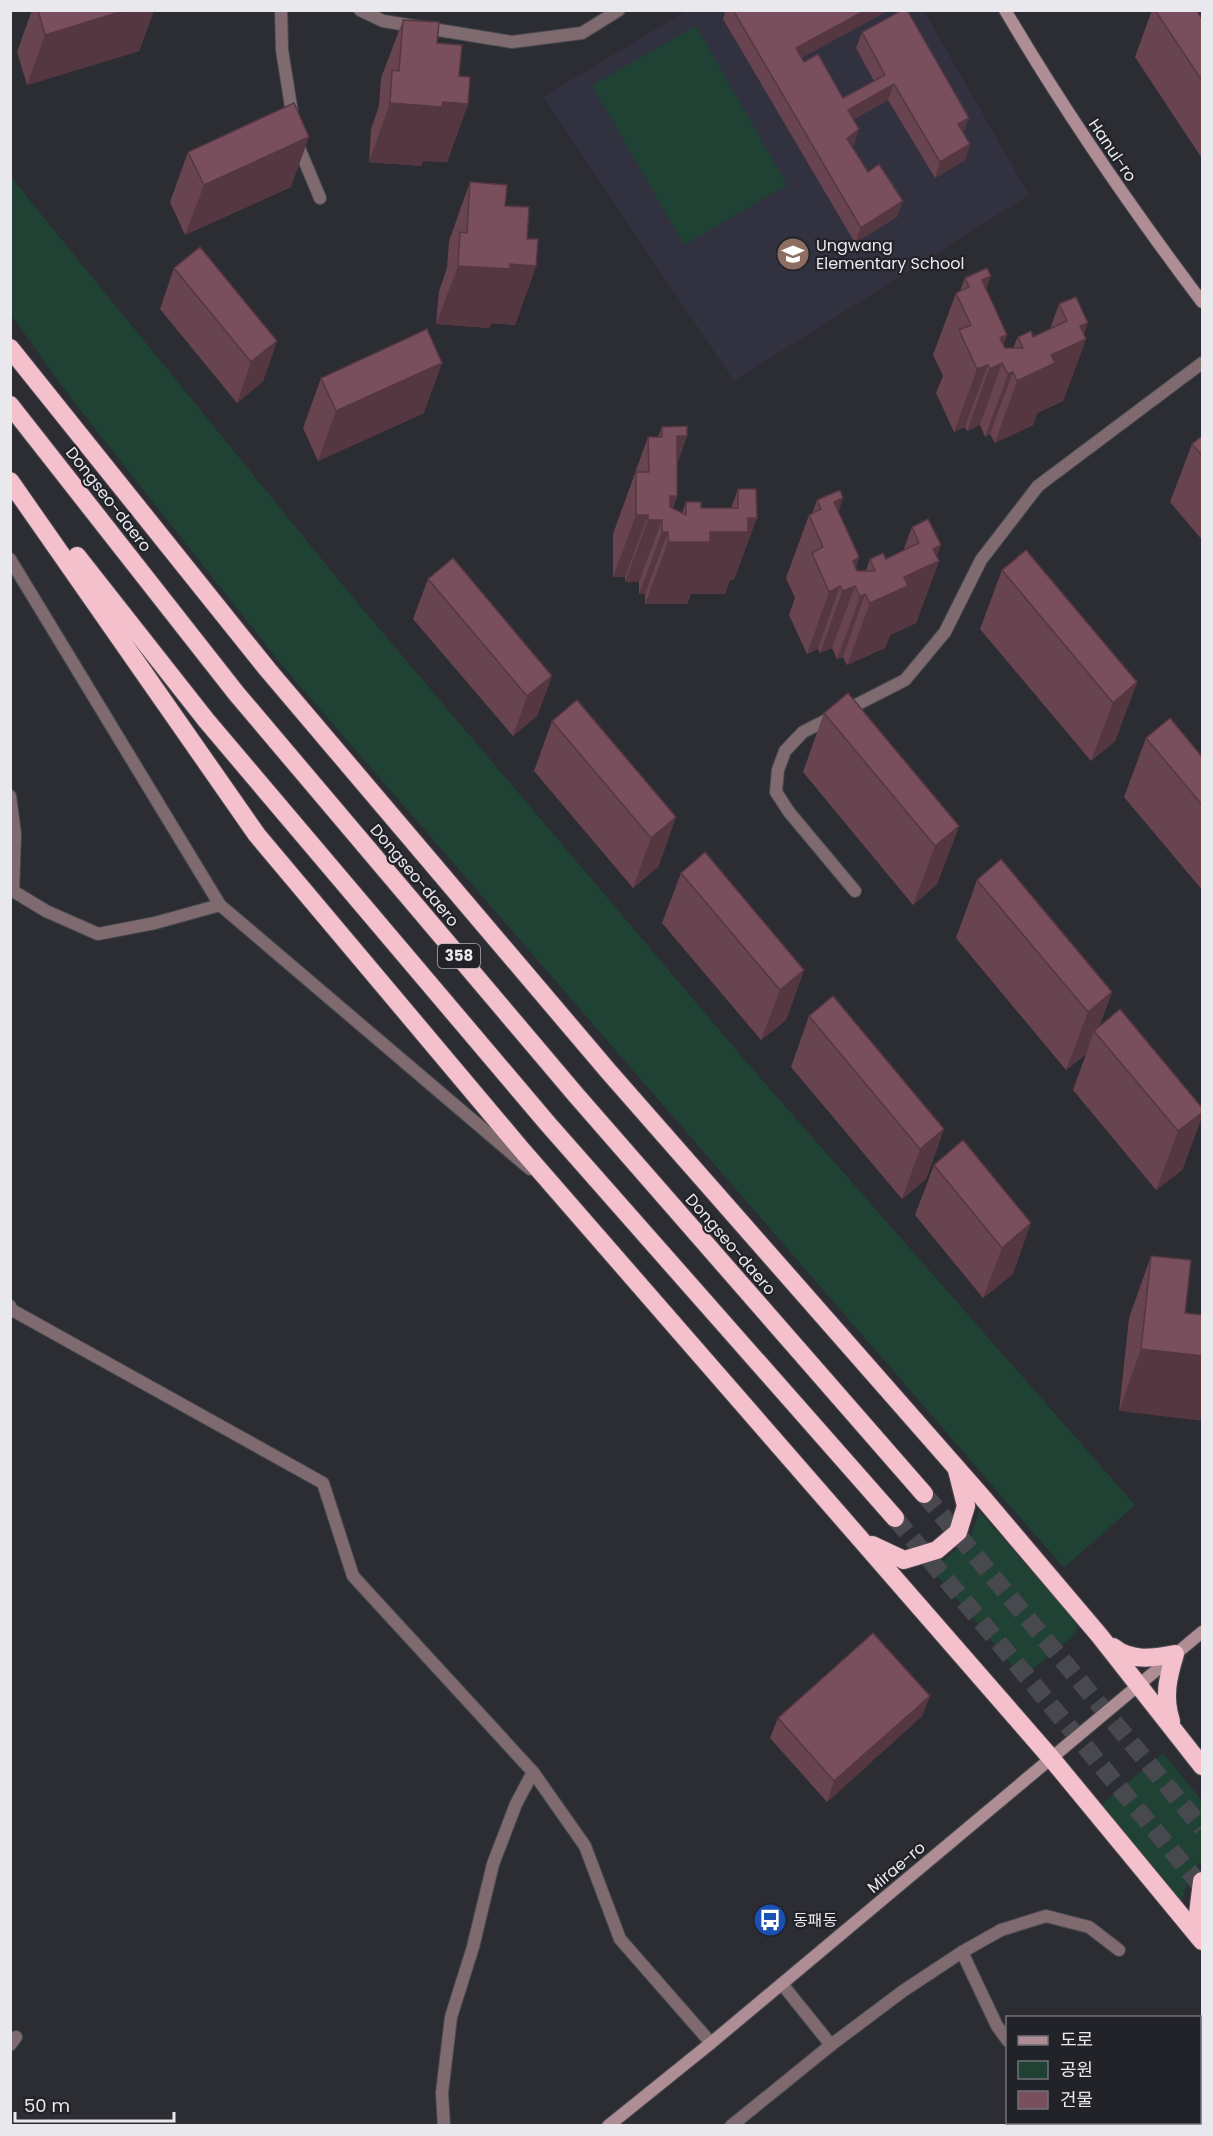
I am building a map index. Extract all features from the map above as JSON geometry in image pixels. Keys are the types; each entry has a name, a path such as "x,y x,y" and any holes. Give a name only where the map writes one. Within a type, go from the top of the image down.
{"highway":[{"path":"10,348 268,670 609,1072 956,1466 1099,1635 1203,1767"},
{"name":"Dongseo-daero","path":"10,405 236,693 576,1095 924,1494"},
{"name":"358","path":"10,472 228,747 548,1124 895,1518"},
{"path":"10,481 257,835 566,1200 1051,1758 1203,1941"},
{"path":"865,1542 904,1560 938,1550 958,1532 966,1506 956,1466"},
{"path":"1099,1635 1117,1651 1133,1657 1152,1658 1175,1654 1168,1678 1166,1699 1170,1719 1182,1740"},
{"path":"1203,1881 1198,1914 1203,1930"}],"main road":[{"name":"Hanul-ro","path":"1005,10 1044,76 1097,157 1203,302"},
{"name":"Mirae-ro","path":"608,2126 711,2043 1203,1632"}],"street":[{"path":"281,10 282,50 296,142 320,198"},
{"path":"360,10 383,21 512,42 582,33 619,10"},
{"path":"855,891 789,812 776,792 778,770 785,751 803,732 905,680 945,632 981,561 1038,486 1203,363"},
{"path":"10,559 220,905 566,1200"},
{"path":"10,796 15,834 12,892 46,911 98,934 154,923 220,905"},
{"path":"10,1306 12,1310 323,1483 353,1576 533,1772 585,1846 620,1939 711,2043"},
{"path":"444,2126 442,2093 451,2017 473,1947 493,1864 516,1804 533,1772"},
{"path":"731,2126 831,2045 903,1991 1000,1930 1046,1916 1089,1927 1119,1950"},
{"path":"962,1952 996,2026 1006,2038"},
{"path":"782,1984 831,2045"}],"shaded area":[{"name":"Ungwang Elementary School","path":"686,11 924,11 1029,195 734,381 543,97"}],"green space":[{"path":"696,26 787,185 684,245 592,85"},
{"path":"10,176 355,600 749,1065 1135,1505 1064,1568 281,664 70,397 11,315"},
{"path":"979,1511 1077,1623 1076,1633 1023,1678 932,1570 970,1538"},
{"path":"1163,1753 1202,1801 1202,1861 1192,1871 1181,1903 1100,1806"}],"building":[{"path":"38,10 126,10 45,35"},
{"path":"733,10 866,10 796,48 804,62 818,54 843,98 885,75 862,32 902,10 907,10 969,118 958,124 970,144 940,162 894,84 848,110 859,129 847,139 868,172 879,164 903,201 861,228"},
{"path":"1155,10 1196,10 1203,20 1203,82"},
{"path":"403,20 439,22 437,43 462,45 459,76 470,77 468,104 443,102 442,107 390,103 392,70 399,71"},
{"path":"294,103 309,137 204,185 188,152"},
{"path":"470,182 507,185 505,206 529,207 527,239 538,239 536,266 510,264 510,269 458,266 460,232 467,233"},
{"path":"200,247 277,341 251,362 174,268"},
{"path":"987,268 991,276 982,280 1007,335 1000,338 1005,348 1023,348 1018,337 1031,331 1033,337 1067,321 1059,304 1076,297 1088,323 1080,326 1086,339 1051,355 1055,363 1017,381 1013,372 1008,374 1002,363 990,369 988,365 977,369 959,330 971,325 956,293 969,287 965,278"},
{"path":"427,329 442,363 336,411 321,378"},
{"path":"687,426 687,436 677,436 677,496 670,496 670,507 686,515 686,502 701,502 701,508 738,508 738,489 756,489 757,518 748,518 748,532 710,532 710,542 668,542 668,532 662,532 662,520 648,520 648,515 636,515 636,472 649,472 648,437 662,437 662,427"},
{"path":"1203,435 1203,457 1192,444"},
{"path":"840,490 843,498 834,502 859,557 853,561 857,571 875,571 870,559 883,553 886,559 919,543 912,527 928,519 941,545 933,549 939,561 904,577 908,586 870,603 865,594 860,597 855,586 843,591 840,586 829,592 812,553 823,547 809,515 821,509 817,500"},
{"path":"1026,550 1137,682 1113,703 1002,570"},
{"path":"453,558 552,676 527,696 428,579"},
{"path":"848,693 959,826 935,846 824,713"},
{"path":"577,700 676,817 651,838 552,721"},
{"path":"1170,718 1203,758 1203,806 1146,738"},
{"path":"705,852 804,970 780,990 681,873"},
{"path":"1001,859 1112,992 1088,1012 977,880"},
{"path":"833,996 944,1129 920,1149 809,1016"},
{"path":"1120,1009 1203,1109 1203,1112 1178,1131 1094,1031"},
{"path":"963,1140 1031,1223 1002,1248 934,1165"},
{"path":"1151,1256 1191,1260 1185,1313 1203,1315 1203,1356 1141,1349"},
{"path":"873,1633 930,1696 834,1781 778,1718"}],"tunnel":[{"path":"924,1494 1202,1828"},
{"path":"895,1518 1202,1887"}],"place":[{"name":"Ungwang Elementary School","path":"793,254"},
{"name":"동패동","path":"770,1920"}]}
